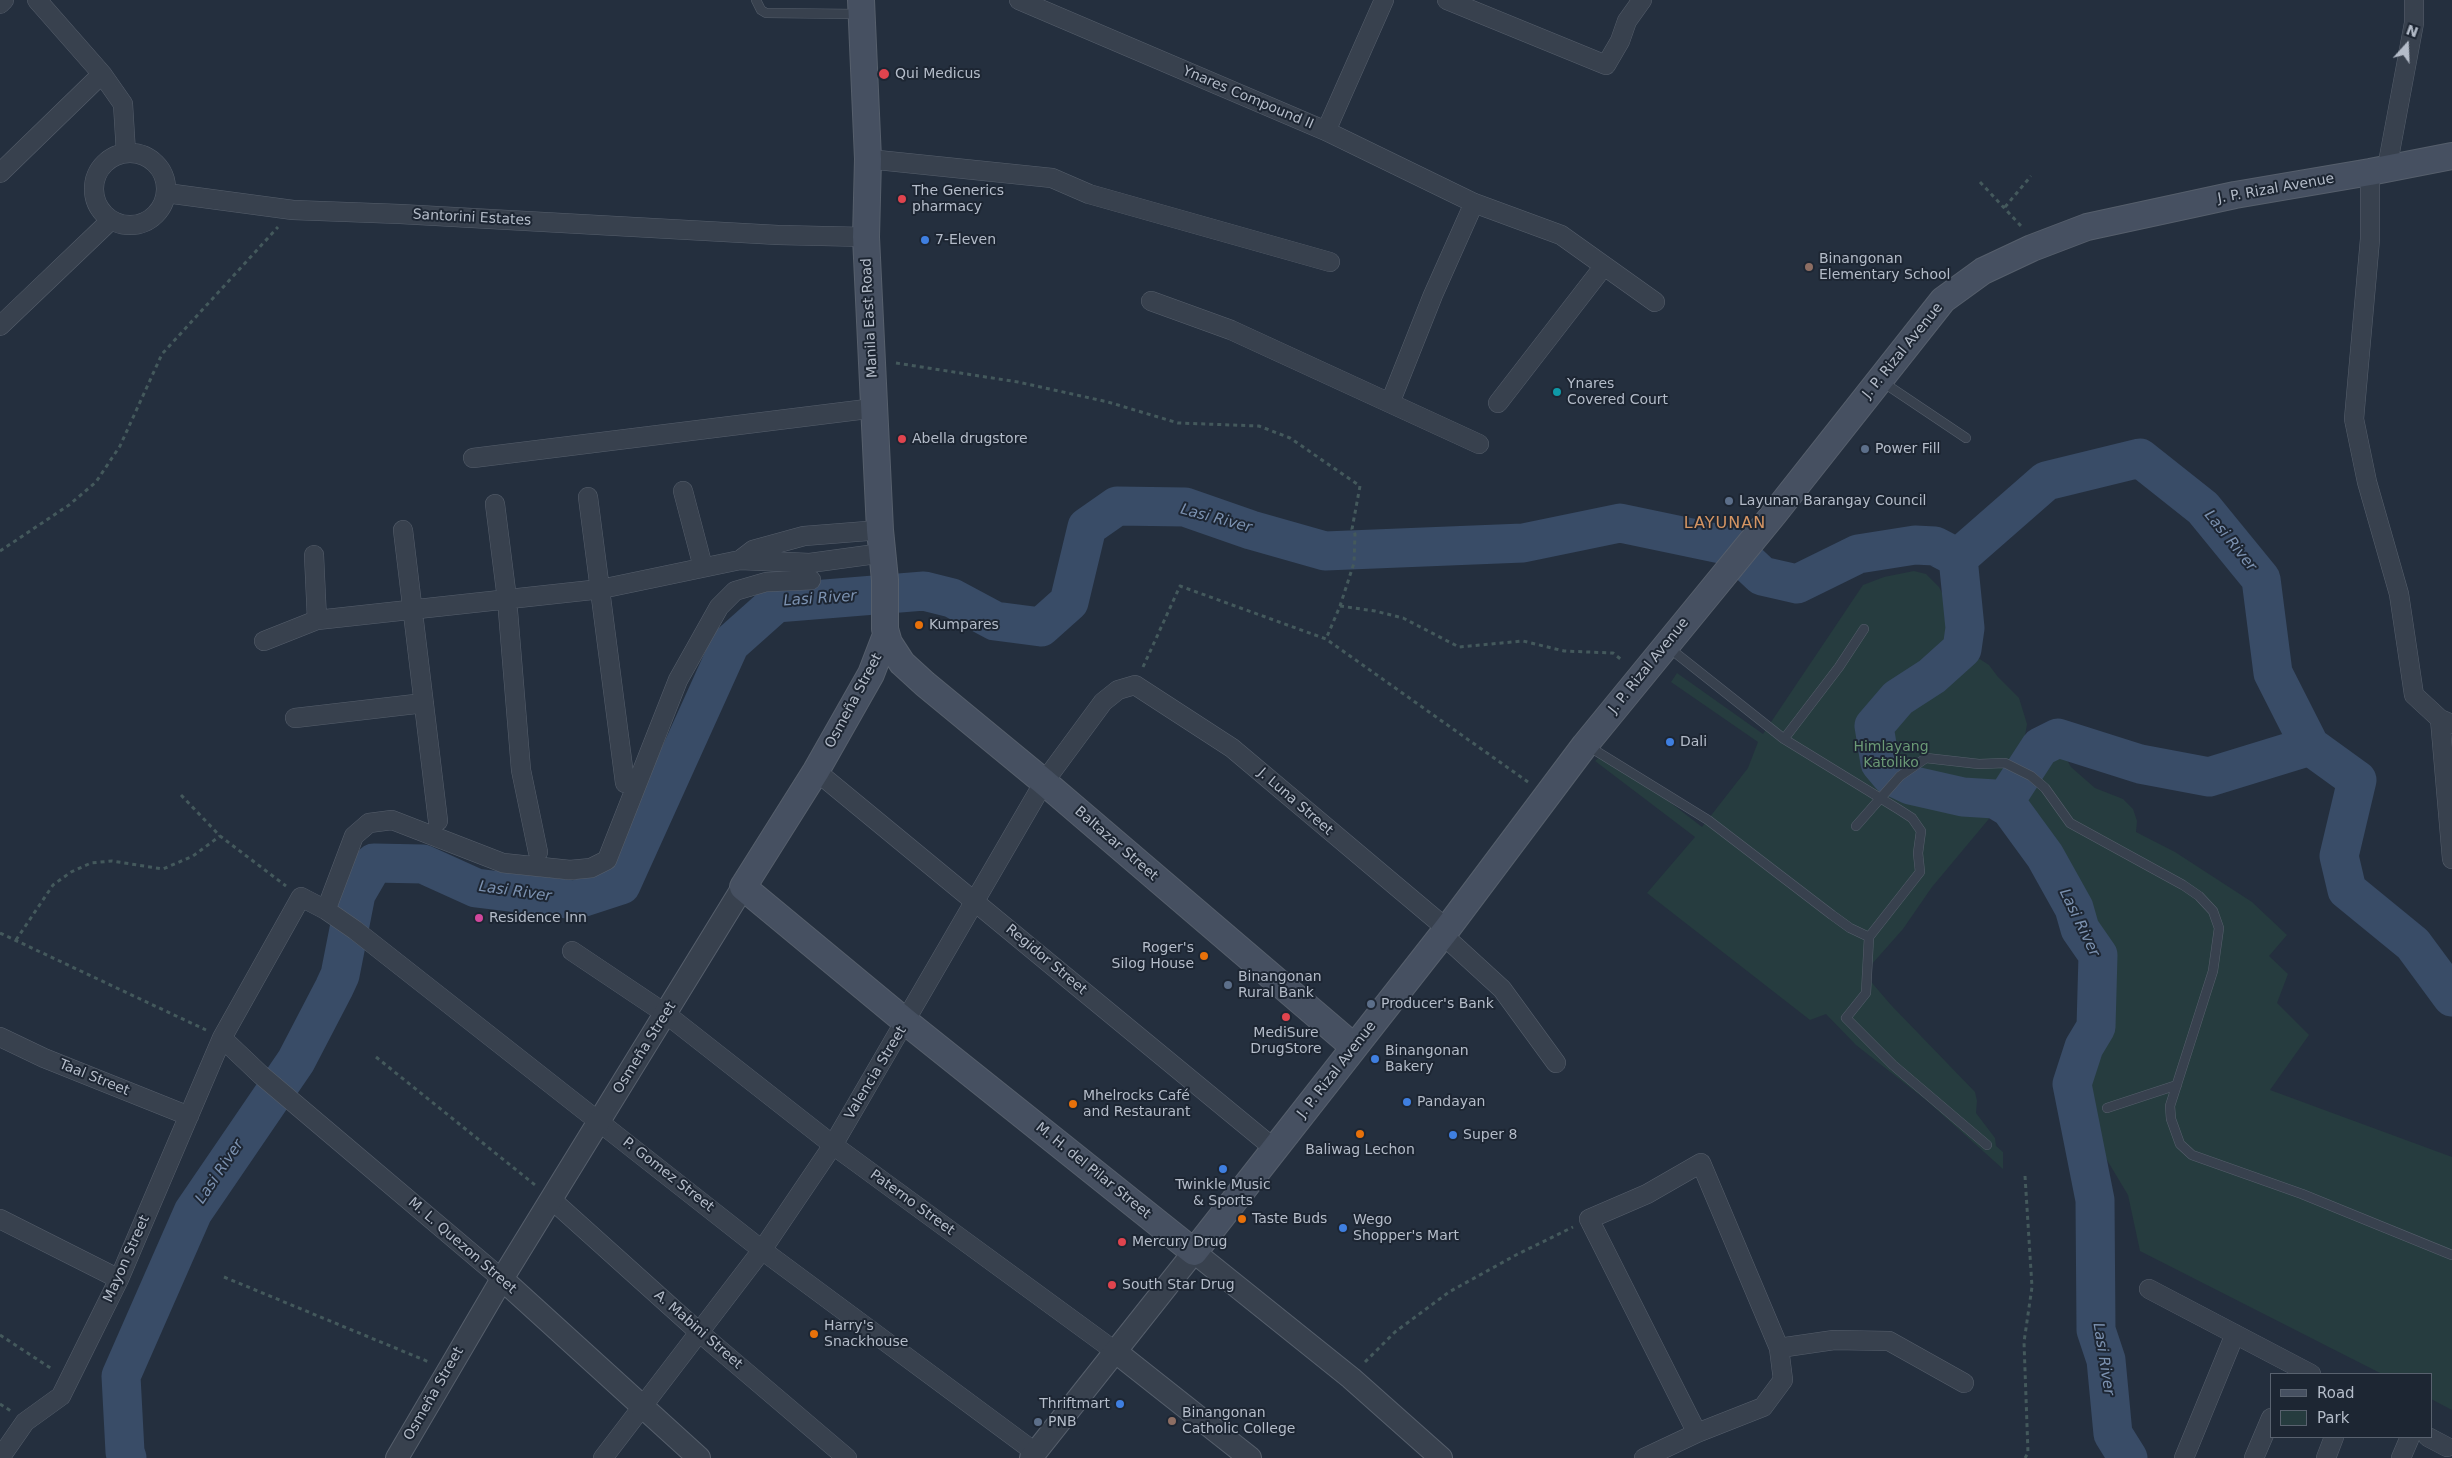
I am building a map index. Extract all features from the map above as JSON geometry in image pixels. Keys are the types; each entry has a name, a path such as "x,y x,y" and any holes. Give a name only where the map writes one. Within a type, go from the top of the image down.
{"main road":[{"name":"Manila East Road","path":"861,7 868,159 866,237 881,541 886,591 886,635"},
{"name":"J. P. Rizal Avenue","path":"1194,1252 1276,1150 1445,932 1549,796 1585,745 1943,300 1983,271 2032,248 2087,227 2168,209 2452,156"},
{"name":"Osmeña Street","path":"743,887 816,771 871,674 886,635"},
{"name":"Baltazar Street","path":"886,635 897,657 913,674 1044,782 1354,1047"},
{"name":"M. H. del Pilar Street","path":"743,887 906,1022 1194,1252"}],"street":[{"path":"0,4 4,0"},
{"path":"37,0 102,74 123,104 126,153"},
{"name":"Ynares Compound II","path":"1019,0 1326,131 1474,203 1561,235 1655,302"},
{"path":"1326,131 1384,0"},
{"path":"1448,0 1606,65 1620,41 1627,20 1642,0"},
{"path":"2414,0 2414,23 2378,170 2354,419 2367,482 2398,594 2414,695 2446,722 2452,859"},
{"path":"0,172 102,74"},
{"path":"126,153 147,157 155,163 166,182 166,193 163,203 149,220 130,225 111,220 98,206 94,188 95,178 107,161 126,153"},
{"path":"868,159 1052,178 1089,194 1330,262"},
{"name":"Santorini Estates","path":"166,193 293,210 866,237"},
{"path":"1390,403 1433,295 1474,203"},
{"path":"0,326 111,220"},
{"path":"1498,403 1604,266"},
{"path":"1151,301 1231,330 1479,444"},
{"path":"472,458 875,408"},
{"path":"683,492 703,567"},
{"path":"588,497 625,783"},
{"path":"495,504 507,599 521,770 538,852"},
{"path":"404,530 438,821"},
{"path":"740,560 753,550 804,536 881,541"},
{"path":"264,641 317,620 601,589 740,560 810,563 881,541"},
{"path":"314,556 317,620"},
{"path":"333,914 354,836 369,823 392,820 503,863 570,870 591,868 607,860 678,680 719,607 735,591 766,582 811,580"},
{"name":"Valencia Street","path":"603,1458 762,1250 832,1145 906,1022 1044,782 1103,702 1118,690 1135,685"},
{"name":"J. Luna Street","path":"1135,685 1232,748 1445,932 1502,989 1556,1062"},
{"path":"295,718 424,703"},
{"name":"Regidor Street","path":"816,771 1276,1150"},
{"name":"Osmeña Street","path":"397,1458 551,1198 743,887"},
{"name":"P. Gomez Street","path":"301,897 333,914 355,930 762,1250 1033,1455"},
{"name":"Mayon Street","path":"0,1458 25,1422 61,1396 119,1279 222,1038 301,897"},
{"name":"Paterno Street","path":"572,951 666,1014 832,1145 1116,1352 1250,1458"},
{"name":"Taal Street","path":"0,1037 44,1058 189,1116"},
{"name":"M. L. Quezon Street","path":"222,1038 260,1075 502,1279 699,1458"},
{"path":"1644,1458 1697,1432 1763,1407 1783,1380 1779,1348 1701,1162 1647,1194 1589,1219 1697,1432"},
{"name":"A. Mabini Street","path":"551,1198 700,1333 847,1458"},
{"path":"0,1219 119,1279"},
{"name":"J. P. Rizal Avenue","path":"1033,1455 1194,1252"},
{"name":"M. H. del Pilar Street","path":"1194,1252 1351,1378 1441,1458"},
{"path":"2149,1289 2235,1334 2291,1370 2306,1373"},
{"path":"2184,1458 2235,1334"},
{"path":"1779,1348 1834,1340 1889,1341 1964,1383"},
{"path":"2254,1458 2270,1420"},
{"path":"2326,1458 2334,1438"},
{"path":"2401,1458 2410,1438"},
{"path":"2430,1438 2447,1447"}],"lane":[{"path":"756,0 761,10 766,12 861,7"},
{"path":"1879,379 1966,438"},
{"path":"1784,739 1827,683 1864,628"},
{"path":"1666,646 1784,739 1883,795 1912,818 1921,831 1918,853 1920,872 1869,937 1866,993 1846,1018 1893,1065 1987,1145"},
{"path":"1585,745 1708,820 1838,920 1869,937"},
{"path":"1856,826 1900,776 1926,758 1979,764 2005,763 2031,776 2044,788 2070,823 2183,885 2213,911 2219,928 2213,971 2170,1106 2171,1119 2180,1144 2192,1155 2302,1194 2452,1255"},
{"path":"2107,1108 2177,1085"}],"path":[{"path":"2005,207 2031,176"},
{"path":"1980,182 2021,226"},
{"path":"0,551 69,505 96,482 120,446 162,354 293,210"},
{"path":"872,360 1018,382 1108,402 1178,423 1259,426 1290,438 1360,486 1352,529 1354,534 1354,564 1340,606 1326,639"},
{"path":"1135,685 1180,586 1326,639 1549,796"},
{"path":"1340,606 1375,611 1403,618 1459,647 1523,641 1564,651 1613,653 1642,674"},
{"path":"181,796 220,836 301,897"},
{"path":"16,940 53,885 71,872 91,862 112,860 163,869 193,856 220,836"},
{"path":"0,933 222,1038"},
{"path":"376,1057 551,1198"},
{"path":"2025,1176 2032,1287 2024,1342 2028,1453 2026,1458"},
{"path":"1351,1378 1396,1332 1449,1292 1516,1255 1589,1219"},
{"path":"224,1277 448,1370"},
{"path":"0,1335 69,1381"}],"green space":[{"name":"Himlayang Katoliko","path":"1914,571 1926,574 1939,587 1950,609 1952,625 1947,647 1969,652 1989,665 2019,698 2027,724 2020,765 2036,771 2055,747 2064,755 2071,767 2095,788 2123,799 2133,809 2137,821 2136,832 2175,852 2252,902 2287,935 2269,956 2288,974 2277,1003 2309,1035 2270,1090 2452,1157 2452,1410 2432,1400 2432,1373 2380,1373 2140,1251 2128,1195 2095,1140 2087,1112 2099,1032 2103,962 2101,951 2051,852 2025,821 2022,805 2004,796 1998,808 1932,887 1903,929 1872,964 1867,977 1891,1005 1975,1092 1977,1101 1976,1113 1995,1138 1996,1146 2003,1152 2003,1169 1926,1100 1856,1045 1826,1014 1810,1020 1647,893 1695,837 1595,761 1605,752 1702,827 1748,768 1758,742 1671,682 1677,673 1763,734 1863,585 1884,577"}],"waterway":[{"name":"Lasi River","path":"1958,558 2046,481 2140,458 2203,508 2261,579 2273,673 2310,746 2357,780 2339,856 2347,890 2413,944 2452,997"},
{"name":"Lasi River","path":"127,1458 125,1452 121,1376 193,1212 296,1061 334,988 340,975 356,894 374,863 423,864 476,888 575,900 621,885 730,644 776,603 924,591 952,598 995,621 1041,627 1069,602 1087,527 1117,506 1185,507 1251,530 1325,551 1523,543 1620,523 1730,546 1762,576 1797,584 1858,554 1915,545 1935,546 1958,558 1965,628 1962,649 1932,676 1898,698 1874,726 1880,763 1891,776 1910,785 1963,797 1995,799 2010,808 2045,856 2074,908 2080,929 2098,955 2096,1027 2084,1047 2072,1084 2095,1200 2096,1330 2106,1360 2113,1434 2128,1458"},
{"path":"2003,804 2040,747 2058,738 2140,764 2209,777 2310,746"}],"place":[{"name":"Qui Medicus","path":"884,74"},
{"name":"The Generics pharmacy","path":"902,199"},
{"name":"7-Eleven","path":"925,240"},
{"name":"Binangonan Elementary School","path":"1809,267"},
{"name":"Ynares Covered Court","path":"1557,392"},
{"name":"Abella drugstore","path":"902,439"},
{"name":"Power Fill","path":"1865,449"},
{"name":"Layunan Barangay Council","path":"1729,501"},
{"name":"Kumpares","path":"919,625"},
{"name":"Dali","path":"1670,742"},
{"name":"Residence Inn","path":"479,918"},
{"name":"Roger's Silog House","path":"1204,956"},
{"name":"Binangonan Rural Bank","path":"1228,985"},
{"name":"Producer's Bank","path":"1371,1004"},
{"name":"MediSure DrugStore","path":"1286,1017"},
{"name":"Binangonan Bakery","path":"1375,1059"},
{"name":"Pandayan","path":"1407,1102"},
{"name":"Mhelrocks Café and Restaurant","path":"1073,1104"},
{"name":"Baliwag Lechon","path":"1360,1134"},
{"name":"Super 8","path":"1453,1135"},
{"name":"Twinkle Music & Sports","path":"1223,1169"},
{"name":"Taste Buds","path":"1242,1219"},
{"name":"Wego Shopper's Mart","path":"1343,1228"},
{"name":"Mercury Drug","path":"1122,1242"},
{"name":"South Star Drug","path":"1112,1285"},
{"name":"Harry's Snackhouse","path":"814,1334"},
{"name":"Thriftmart","path":"1120,1404"},
{"name":"Binangonan Catholic College","path":"1172,1421"},
{"name":"PNB","path":"1038,1422"}],"district":[{"name":"LAYUNAN","path":"1725,524"}]}
